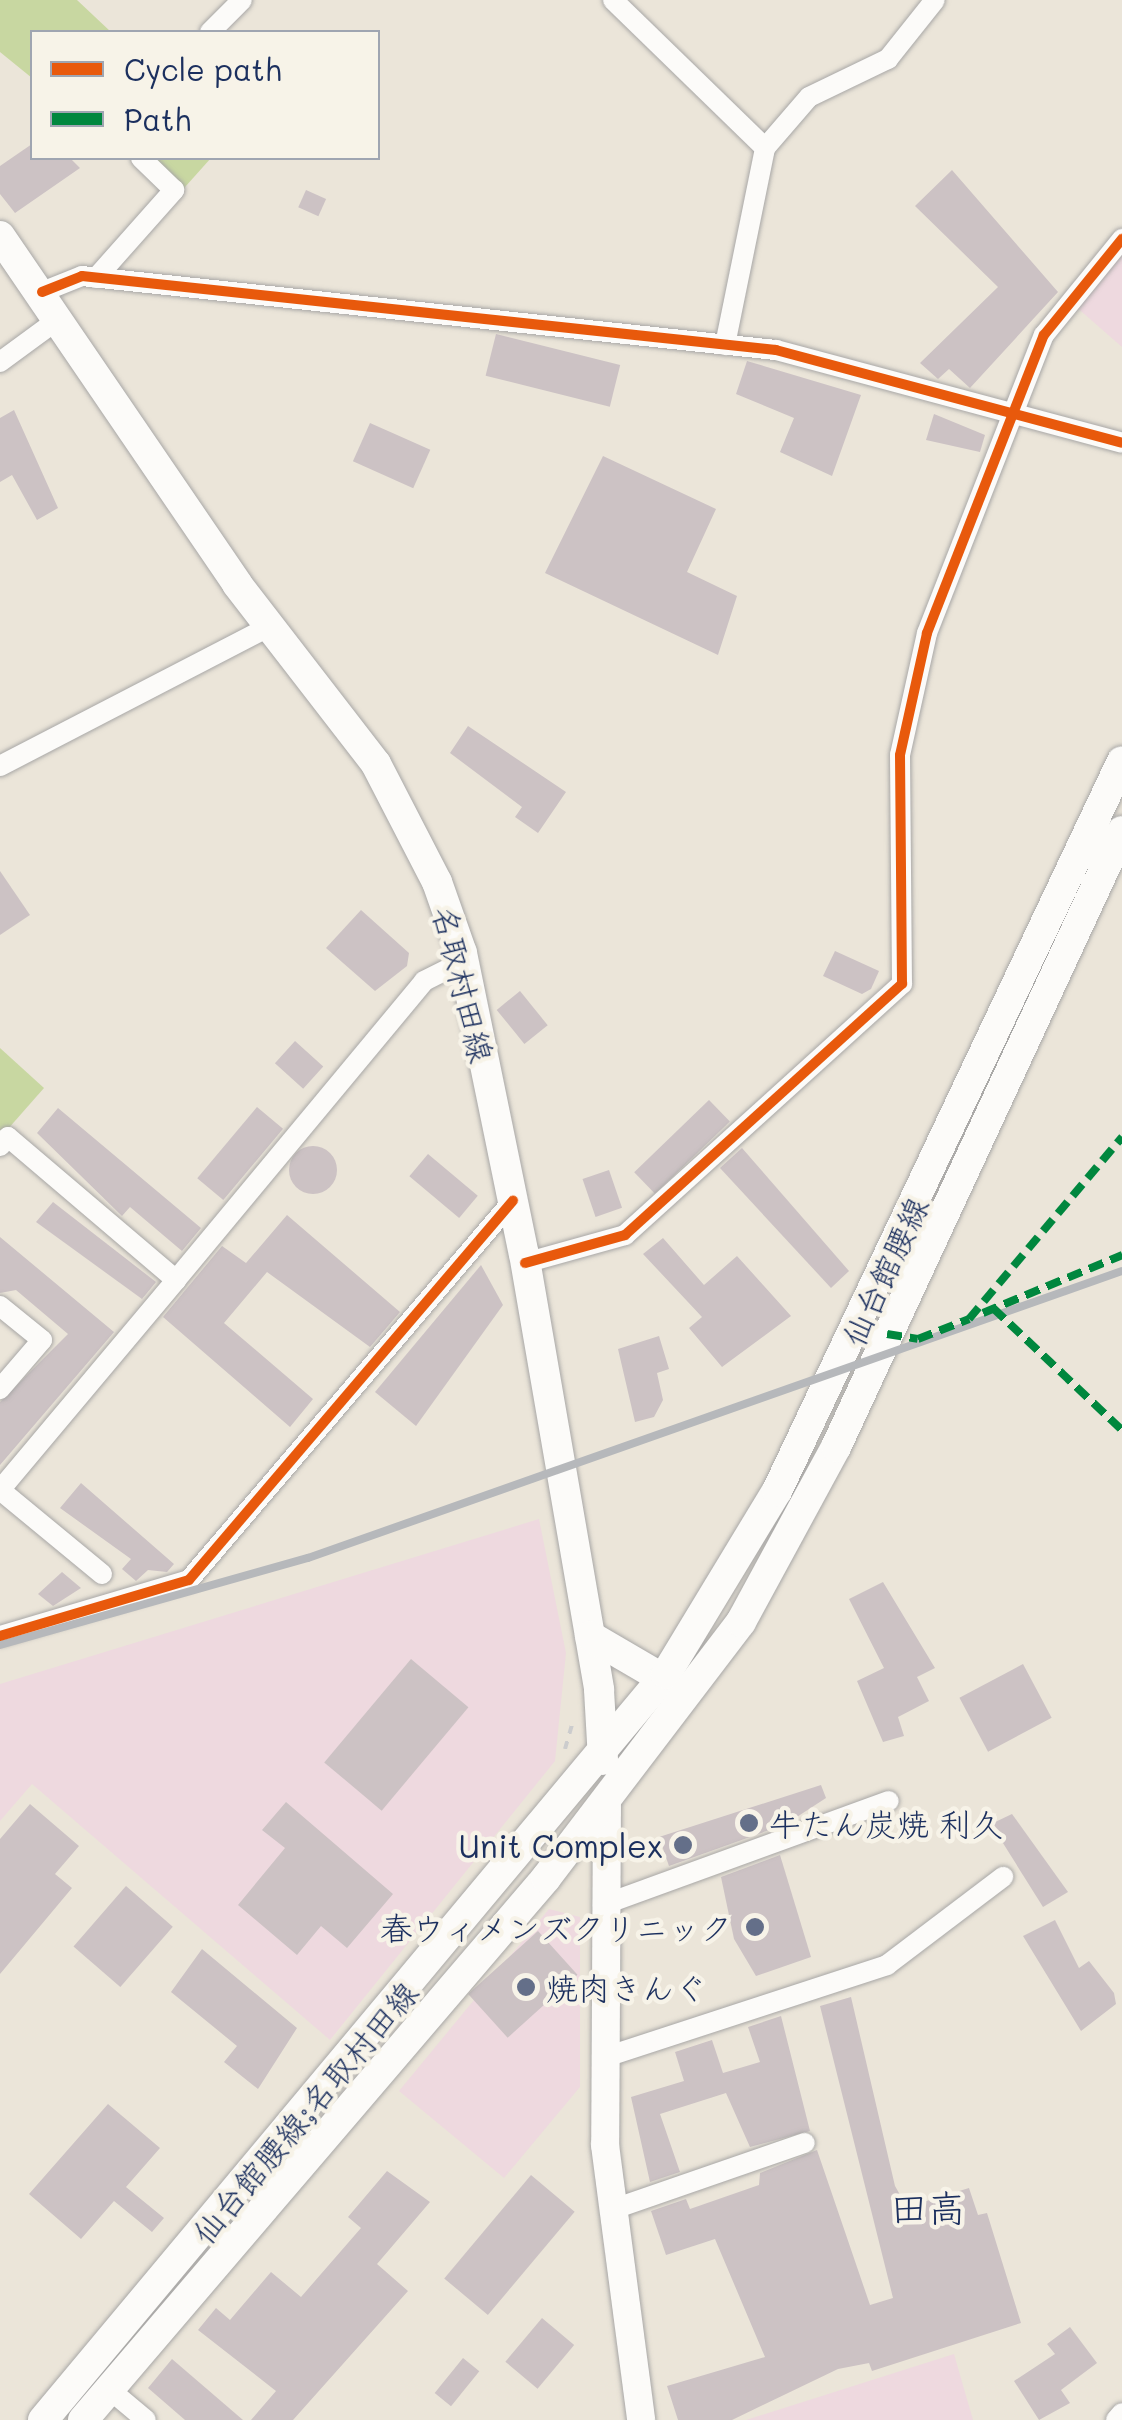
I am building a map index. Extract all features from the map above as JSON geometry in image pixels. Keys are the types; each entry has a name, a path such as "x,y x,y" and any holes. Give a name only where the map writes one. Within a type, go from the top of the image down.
{"main road":[{"name":"名取村田線","path":"0,236 60,318 268,626 406,812 464,961 525,1264 590,1636 607,1798"},
{"name":"仙台館腰線","path":"602,1756 662,1678 777,1491 1122,761"},
{"name":"仙台館腰線","path":"607,1798 698,1684 778,1562 1122,831"},
{"path":"590,1636 662,1678"},
{"name":"仙台館腰線;名取村田線","path":"43,2420 602,1756"},
{"name":"仙台館腰線;名取村田線","path":"83,2420 607,1798"}],"street":[{"path":"212,30 242,0"},
{"path":"614,0 765,148"},
{"path":"725,345 765,148 810,97 888,59 936,0"},
{"path":"96,278 174,190 143,160"},
{"path":"525,1264 625,1235 902,984 904,721 1007,420 1044,335 1122,238"},
{"path":"42,292 96,278 776,350 1007,420 1122,443"},
{"path":"0,362 60,318"},
{"path":"0,766 268,626"},
{"path":"102,1574 0,1490 424,980 464,961"},
{"path":"0,1146 8,1137 176,1280"},
{"path":"0,1636 189,1580 513,1200"},
{"path":"0,1306 42,1340 0,1389"},
{"path":"607,1798 603,2058 611,2210 640,2420"},
{"path":"603,1905 889,1801"},
{"path":"603,2058 888,1965 1003,1877"},
{"path":"611,2210 805,2143"},
{"path":"109,2389 146,2420"},
{"path":"1116,2420 1122,2413"}],"path":[{"path":"564,1754 573,1718"}],"shaded area":[{"path":"1122,250 1122,347 1074,305"},
{"path":"539,1519 566,1653 555,1761 330,2040 32,1784 0,1821 0,1684"},
{"path":"549,1909 580,1917 580,2087 504,2178 399,2091"},
{"path":"954,2354 973,2420 746,2420"}],"green space":[{"path":"0,0 77,0 109,30 30,30 30,76 0,52"},
{"path":"150,160 209,160 177,196"},
{"path":"0,1048 44,1088 0,1138"}],"building":[{"path":"30,145 30,160 72,160 80,168 15,213 0,194 0,166"},
{"path":"952,170 1058,292 970,388 949,369 938,379 920,363 998,287 915,206"},
{"path":"306,190 326,199 318,216 298,207"},
{"path":"496,334 620,365 610,407 486,376"},
{"path":"747,361 861,395 832,476 780,452 794,418 736,394"},
{"path":"14,410 58,508 37,520 12,475 0,482 0,418"},
{"path":"934,414 985,435 980,452 926,440"},
{"path":"370,423 430,450 413,488 353,461"},
{"path":"603,456 716,509 687,572 737,596 718,655 545,573"},
{"path":"468,726 566,792 538,833 515,817 522,807 450,753"},
{"path":"0,871 30,915 0,935"},
{"path":"361,910 409,953 407,966 375,991 326,948"},
{"path":"835,951 879,971 871,989 862,994 823,976"},
{"path":"520,991 548,1025 524,1044 497,1010"},
{"path":"295,1041 323,1066 303,1089 275,1063"},
{"path":"709,1100 730,1122 655,1194 634,1172"},
{"path":"257,1107 283,1129 223,1200 197,1178"},
{"path":"58,1108 201,1228 182,1251 130,1207 122,1216 37,1133"},
{"path":"313,1146 330,1153 337,1170 330,1187 313,1194 296,1187 289,1170 296,1153"},
{"path":"742,1148 849,1271 831,1288 720,1168"},
{"path":"428,1154 478,1196 459,1218 409,1176"},
{"path":"609,1170 622,1208 596,1217 583,1179"},
{"path":"53,1202 156,1282 142,1299 36,1222"},
{"path":"287,1215 400,1312 370,1347 267,1272 224,1323 313,1399 290,1427 163,1317 222,1246 246,1263"},
{"path":"0,1237 114,1332 0,1465 0,1402 68,1334 16,1290 0,1293"},
{"path":"663,1238 704,1285 737,1256 791,1316 722,1367 689,1328 702,1317 643,1254"},
{"path":"481,1265 503,1305 416,1426 375,1392"},
{"path":"659,1336 669,1369 657,1373 663,1400 654,1417 635,1422 618,1349"},
{"path":"81,1483 174,1564 167,1572 148,1570 136,1581 122,1569 131,1559 60,1508"},
{"path":"62,1572 81,1588 53,1606 38,1594"},
{"path":"883,1582 935,1668 917,1677 929,1701 898,1717 904,1736 883,1742 857,1681 884,1668 849,1599"},
{"path":"411,1659 468,1707 382,1811 324,1762"},
{"path":"1023,1664 1052,1718 988,1752 959,1698"},
{"path":"821,1785 826,1798 786,1824 669,1866 659,1837"},
{"path":"286,1802 393,1894 347,1948 321,1926 297,1955 238,1905 285,1848 262,1830"},
{"path":"30,1804 79,1846 55,1874 72,1888 0,1974 0,1839"},
{"path":"1012,1814 1068,1892 1043,1907 991,1824"},
{"path":"780,1855 811,1957 756,1976 734,1939 721,1877"},
{"path":"126,1886 173,1927 120,1987 74,1946"},
{"path":"1055,1920 1079,1968 1089,1961 1114,1993 1116,2004 1081,2031 1023,1936"},
{"path":"538,1931 577,1975 508,2038 468,1994"},
{"path":"202,1949 297,2028 258,2089 224,2062 237,2046 171,1992"},
{"path":"851,1997 895,2186 907,2207 969,2188 978,2215 987,2213 1021,2323 872,2371 869,2363 838,2369 732,2420 678,2420 667,2386 765,2357 715,2239 666,2255 651,2211 686,2199 690,2209 759,2185 760,2173 817,2150 870,2305 893,2298 820,2006"},
{"path":"781,2016 810,2131 750,2147 726,2093 660,2114 680,2172 650,2182 631,2097 684,2081 675,2052 712,2040 723,2073 760,2062 748,2027"},
{"path":"108,2104 160,2148 126,2187 164,2218 152,2232 114,2201 81,2239 29,2194"},
{"path":"387,2171 430,2202 377,2264 408,2291 293,2420 251,2420 276,2391 198,2330 216,2308 230,2320 271,2272 301,2297 361,2228 348,2217"},
{"path":"531,2175 575,2212 488,2315 444,2278"},
{"path":"542,2318 574,2345 538,2389 505,2362"},
{"path":"1070,2327 1097,2363 1061,2390 1070,2403 1039,2420 1014,2381 1055,2354 1047,2344"},
{"path":"463,2358 479,2371 451,2406 435,2393"},
{"path":"172,2359 243,2420 185,2420 148,2388"}],"railway":[{"path":"0,1645 308,1558 1122,1271"}],"marked path":[{"path":"887,1334 918,1339 969,1319 1122,1137"},
{"path":"983,1313 1122,1255"},
{"path":"993,1308 1122,1430"}],"cycle path":[{"path":"525,1263 625,1235 902,984 900,755 927,633 1044,335 1122,239"},
{"path":"42,292 82,276 776,350 1122,443"},
{"path":"0,1636 189,1580 513,1201"}],"place":[{"name":"牛たん炭焼 利久","path":"749,1823"},
{"name":"Unit Complex","path":"683,1845"},
{"name":"春ウィメンズクリニック","path":"755,1927"},
{"name":"焼肉きんぐ","path":"526,1987"}],"district":[{"name":"田高","path":"928,2208"}]}
